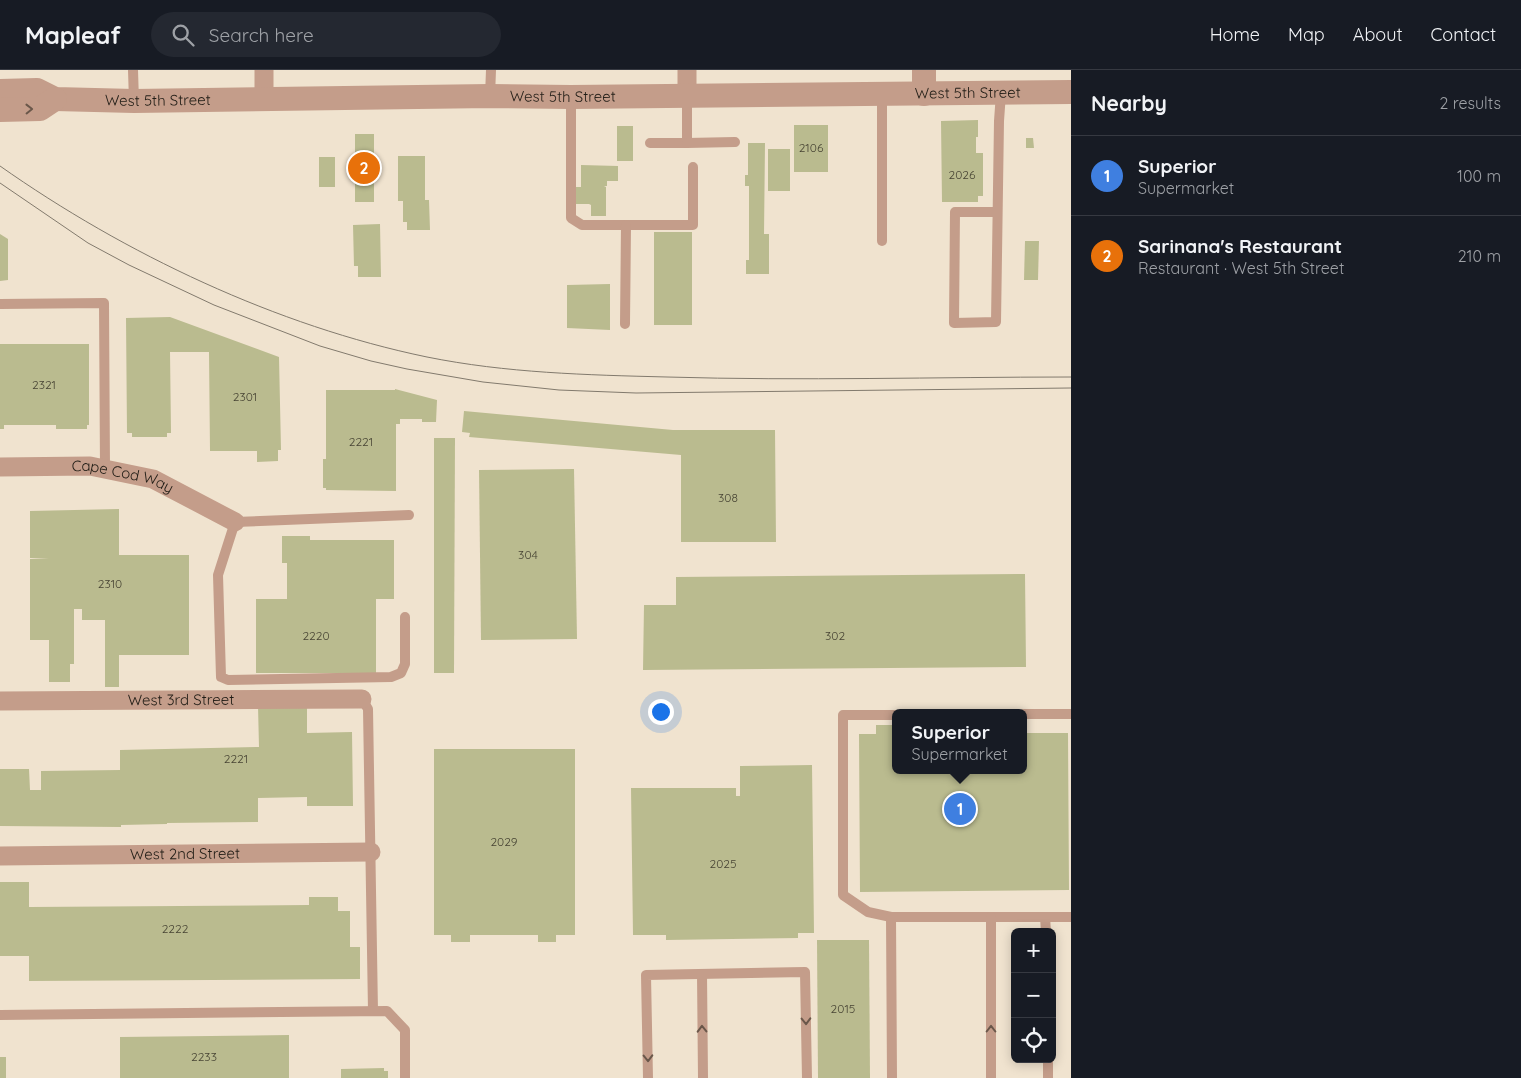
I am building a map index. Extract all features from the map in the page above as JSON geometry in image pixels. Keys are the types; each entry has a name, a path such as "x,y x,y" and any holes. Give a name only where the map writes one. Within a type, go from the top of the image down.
{"street":[{"path":"264,70 264,100"},
{"path":"687,70 687,96"},
{"path":"924,70 924,94"},
{"name":"West 5th Street","path":"0,91 37,90 55,100 134,102 490,96 571,97 1071,92"},
{"name":"West 5th Street","path":"0,110 40,109 55,100"},
{"name":"Cape Cod Way","path":"0,467 90,466 153,479 235,522"},
{"name":"West 3rd Street","path":"0,701 362,699"},
{"name":"West 2nd Street","path":"0,856 371,852"}],"lane":[{"path":"133,70 134,102"},
{"path":"490,96 491,70"},
{"path":"997,212 955,212 954,323 996,322 1001,93"},
{"path":"882,94 882,241"},
{"path":"687,96 688,142"},
{"path":"571,97 571,218 582,225 693,225 693,167"},
{"path":"650,142 735,142"},
{"path":"625,324 626,225"},
{"path":"0,304 104,302 105,470"},
{"path":"405,617 405,664 401,673 391,677 228,680 221,677 218,575 235,522 409,515"},
{"path":"362,699 368,709 373,1011"},
{"path":"1027,714 1071,714"},
{"path":"892,715 843,715 843,895 868,912 891,917 1071,917"},
{"path":"891,917 892,1078"},
{"path":"991,917 991,1078"},
{"path":"1046,917 1046,928"},
{"path":"648,1078 646,975 805,972 807,1078"},
{"path":"702,974 703,1078"},
{"path":"0,1015 387,1011 405,1030 405,1078"},
{"path":"1048,1063 1048,1078"}],"building":[{"path":"978,120 976,153 983,153 983,196 978,196 978,202 942,202 941,121"},
{"path":"794,125 828,125 828,172 794,172"},
{"path":"617,126 633,126 633,161 617,161"},
{"path":"355,134 374,134 374,202 355,202"},
{"path":"1026,138 1033,138 1034,148 1026,148"},
{"path":"748,143 765,143 764,234 769,234 769,274 746,274 746,260 749,260 749,186 745,186 745,175 748,175"},
{"path":"768,149 790,149 790,191 768,191"},
{"path":"398,156 425,156 425,200 429,200 430,230 407,230 407,222 403,222 403,201 398,201"},
{"path":"319,157 335,157 335,187 319,187"},
{"path":"581,165 618,166 618,181 607,181 607,186 604,186 606,187 606,216 591,216 591,205 576,204 576,187 581,187"},
{"path":"380,224 381,277 358,277 358,266 354,266 353,225"},
{"path":"654,232 692,232 692,325 654,325"},
{"path":"0,234 8,239 8,280 0,281"},
{"path":"1025,241 1039,241 1038,280 1024,280"},
{"path":"610,284 610,330 567,328 567,285"},
{"path":"170,317 279,357 281,450 278,450 278,461 257,462 257,451 210,451 209,352 170,352 171,433 167,433 167,437 132,437 132,433 127,433 126,318"},
{"path":"0,344 89,344 89,425 87,425 87,429 56,429 56,425 4,425 4,429 0,429"},
{"path":"395,389 437,400 436,422 422,422 422,419 400,419 400,424 396,424 396,491 326,490 326,488 323,488 323,459 326,459 326,390"},
{"path":"464,411 673,430 775,430 776,542 681,542 681,455 469,437 470,433 462,432"},
{"path":"434,438 455,438 454,673 434,673"},
{"path":"574,469 577,639 481,640 479,470"},
{"path":"119,509 119,555 189,555 189,655 119,655 119,687 105,687 105,620 82,620 82,609 74,609 74,664 70,664 70,682 49,682 49,640 30,640 30,559 49,558 30,558 30,511"},
{"path":"282,536 310,536 310,540 394,540 394,599 376,599 376,673 256,673 256,599 287,599 287,563 282,563"},
{"path":"1025,574 1026,667 643,670 644,605 676,605 676,577"},
{"path":"307,705 307,733 352,732 353,806 307,806 307,797 258,798 258,822 167,823 121,825 121,827 0,826 0,769 29,769 30,790 41,790 41,771 120,770 120,750 259,747 258,706"},
{"path":"876,725 892,725 892,774 1027,774 1027,733 1068,733 1069,890 860,892 859,734 876,734"},
{"path":"434,749 575,749 575,935 556,935 556,942 538,942 538,935 470,935 470,942 451,942 451,935 434,935"},
{"path":"812,765 814,933 798,933 798,938 666,940 666,935 633,935 631,788 736,788 736,796 740,796 740,766"},
{"path":"0,882 29,882 29,907 309,905 309,897 338,897 338,911 350,911 350,947 360,947 360,979 29,981 29,956 0,956"},
{"path":"817,940 869,940 870,1078 818,1078"},
{"path":"289,1035 289,1078 120,1078 120,1037"},
{"path":"0,1057 6,1057 6,1078 0,1078"},
{"path":"384,1068 384,1071 388,1071 388,1078 341,1078 341,1069"}],"tram line":[{"path":"0,166 98,229 204,283 259,306 315,326 371,344 427,357 517,370 637,376 768,379 1071,377"},
{"path":"0,183 88,243 129,265 214,305 320,346 407,369 483,382 559,390 636,393 1071,388"}],"place":[{"name":"Sarinana's Restaurant","path":"364,168"},
{"name":"Superior","path":"960,809"}]}
